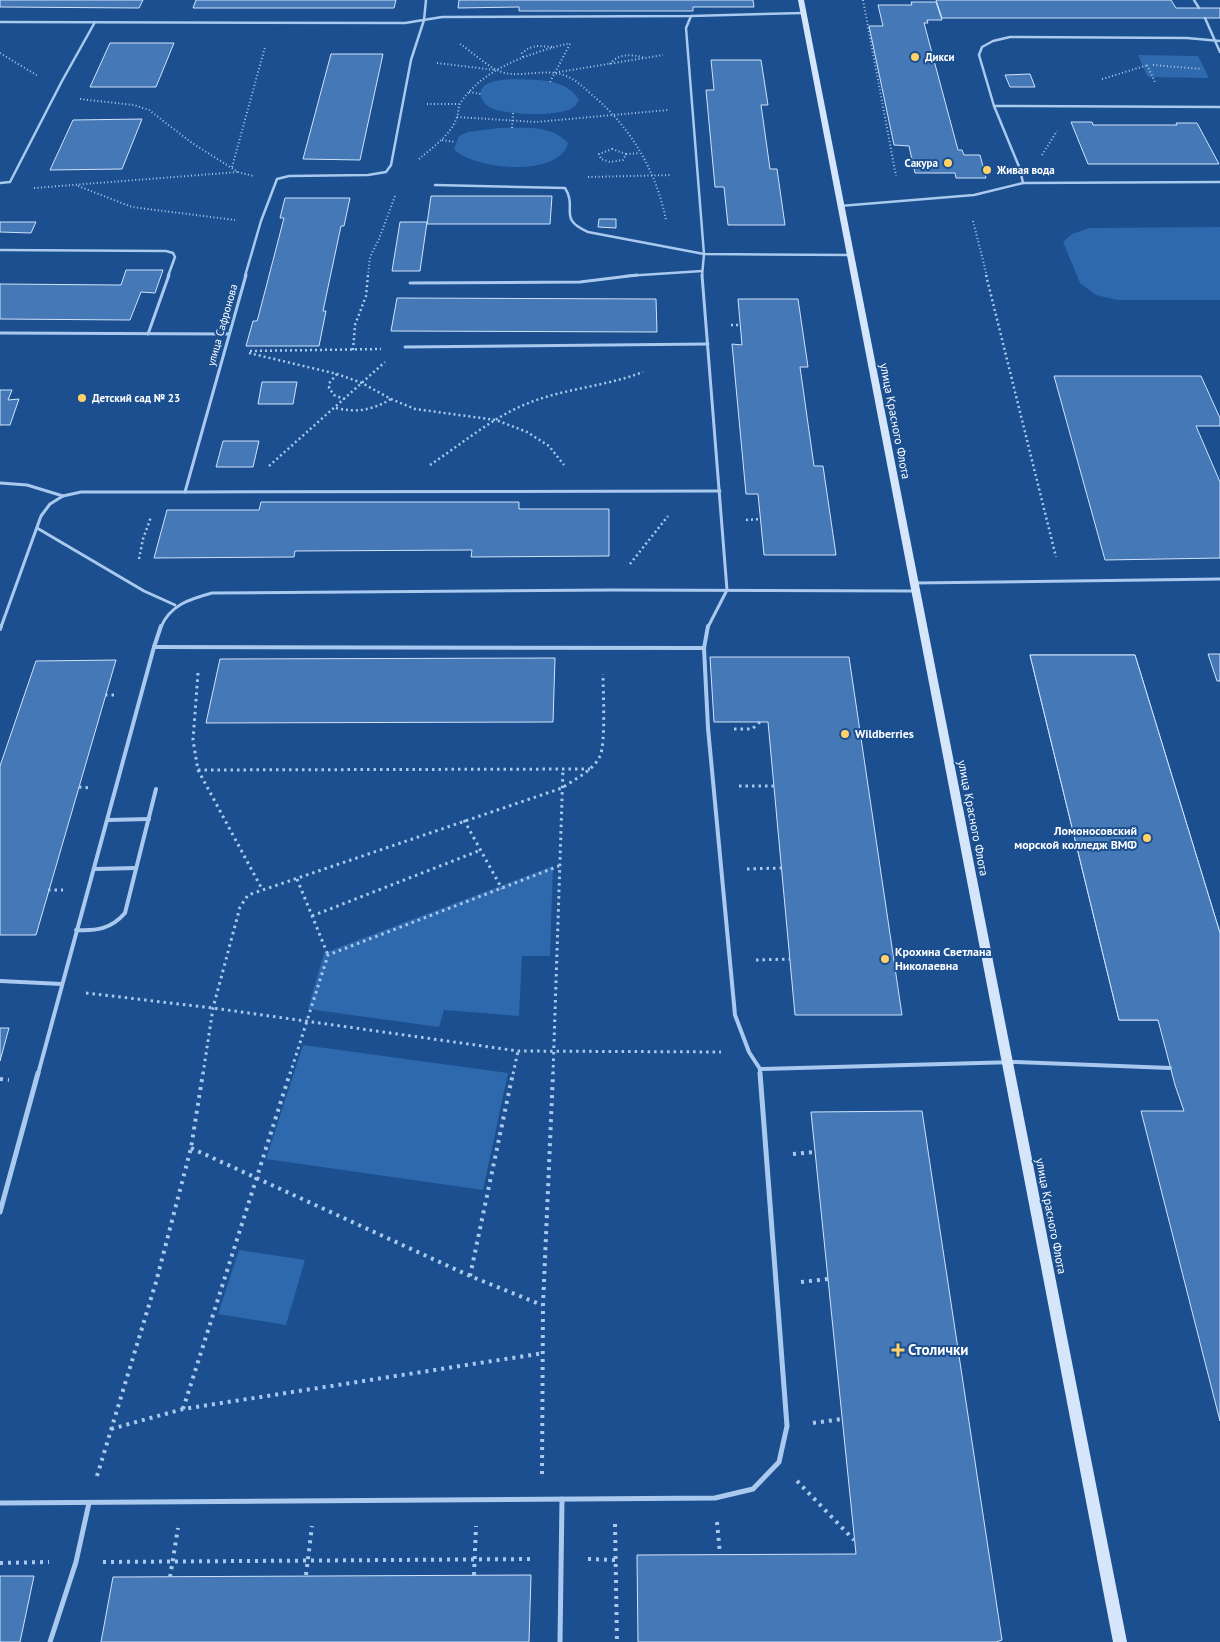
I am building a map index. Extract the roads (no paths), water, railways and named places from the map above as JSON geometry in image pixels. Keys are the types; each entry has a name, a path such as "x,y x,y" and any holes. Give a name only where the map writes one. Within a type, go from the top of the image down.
{"main road":[{"name":"улица Красного Флота","path":"801,0 1120,1642"}],"lane":[{"path":"424,20 426,0"},
{"path":"1194,0 1199,8"},
{"path":"0,22 405,22 442,17 691,16 803,13"},
{"path":"0,1503 715,1498 753,1489 779,1462 787,1426 760,1069 749,1052 735,1015 714,787 704,648 708,629 727,590 702,272 704,254 686,28 691,16"},
{"path":"1205,18 1220,52"},
{"name":"улица Сафронова","path":"185,492 261,221 277,179 289,176 368,175 386,172 391,165 411,60 424,20"},
{"path":"0,183 10,182 55,97 69,64 95,22"},
{"path":"1023,183 1020,169 994,106 979,55 982,47 993,41 1010,37 1187,38 1220,41"},
{"path":"994,106 1220,106"},
{"path":"840,206 875,206 967,196 1003,190 1023,183 1220,182"},
{"path":"435,185 565,188 569,194 570,219 576,227 588,232 704,254 850,254"},
{"path":"0,250 166,251 173,253 175,258 148,334"},
{"path":"410,283 580,282 655,273 702,272"},
{"path":"0,333 229,334"},
{"path":"405,347 708,344"},
{"path":"0,483 27,485 63,496"},
{"path":"0,629 41,516 50,504 63,496 82,492 720,491"},
{"path":"37,528 144,590 176,605"},
{"path":"0,1212 154,647 161,624 176,605 191,598 212,593 727,590 915,587 1062,581 1220,579"},
{"path":"154,647 605,650 704,648"},
{"path":"76,930 100,931 116,925 125,913 156,789"},
{"path":"108,820 149,819"},
{"path":"94,869 136,868"},
{"path":"0,981 62,984"},
{"path":"760,1069 1009,1063 1122,1064 1170,1068"},
{"path":"560,1642 562,1499"},
{"path":"50,1642 76,1562 89,1503"}],"place":[{"name":"Дикси","path":"915,57"},
{"name":"Сакура","path":"948,163"},
{"name":"Живая вода","path":"987,170"},
{"name":"Детский сад № 23","path":"82,398"},
{"name":"Wildberries","path":"845,734"},
{"name":"Ломоносовский морской колледж ВМФ","path":"1147,838"},
{"name":"Крохина Светлана Николаевна","path":"885,959"},
{"name":"Столички","path":"898,1350"}]}
